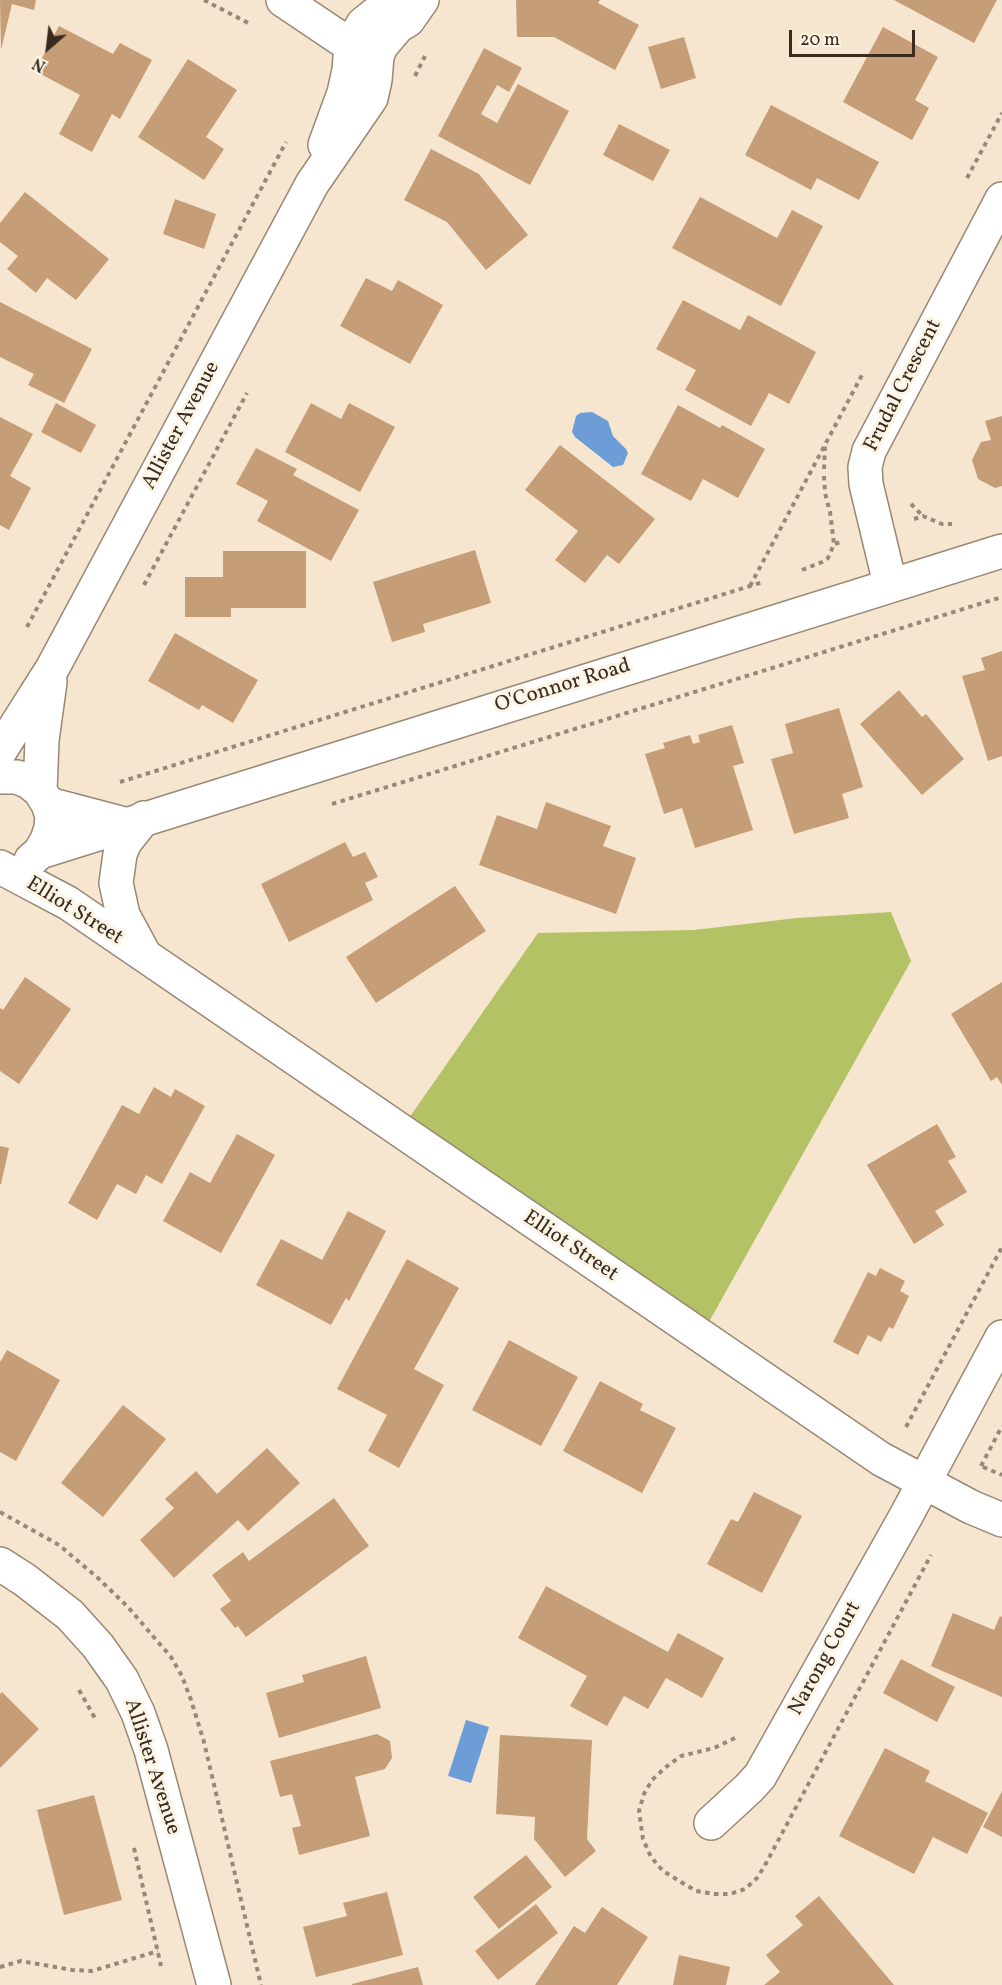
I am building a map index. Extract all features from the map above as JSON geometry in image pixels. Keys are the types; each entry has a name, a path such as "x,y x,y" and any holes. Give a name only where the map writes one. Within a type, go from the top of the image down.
{"street":[{"path":"283,0 341,39 366,37 398,26 408,20 422,0"},
{"path":"310,0 353,17 366,37"},
{"path":"366,37 393,0"},
{"name":"Allister Avenue","path":"0,751 52,669 312,183 371,98 377,56 366,37"},
{"name":"Frudal Crescent","path":"890,585 866,484 865,467 869,451 1002,199"},
{"name":"O'Connor Road","path":"0,866 20,864 40,852 134,821 1002,551"},
{"name":"Allister Avenue","path":"40,852 51,828 52,816 44,797 42,740 52,669"},
{"path":"0,777 17,777 29,782 44,797 134,821"},
{"name":"Elliot Street","path":"134,821 120,854 116,883 123,915 147,959"},
{"name":"Elliot Street","path":"0,866 68,903 881,1459 971,1507 1002,1520"},
{"name":"Narong Court","path":"711,1823 760,1776 924,1483 1002,1337"},
{"name":"Allister Avenue","path":"0,1564 70,1614 98,1646 122,1680 138,1713 151,1750 214,1985"}],"path":[{"path":"411,84 428,52"},
{"path":"22,637 288,138"},
{"path":"139,595 250,387"},
{"path":"908,499 923,516 942,524 957,524"},
{"path":"913,519 923,516"},
{"path":"793,573 822,562 828,558 834,544 848,540"},
{"path":"118,782 131,780 325,717 771,580"},
{"path":"327,805 1002,597"},
{"path":"906,1427 1002,1247"},
{"path":"981,1466 1002,1426"},
{"path":"974,1463 1002,1475"},
{"path":"75,1685 96,1722"},
{"path":"132,1837 161,1966"},
{"path":"0,1966 21,1961 92,1971 158,1951"}],"green space":[{"path":"891,912 911,961 701,1336 400,1131 538,933 694,930 797,918"}],"water":[{"path":"592,412 608,421 613,436 626,449 628,453 623,465 613,467 575,437 572,432 576,416 580,413"},
{"path":"466,1720 489,1727 471,1783 448,1776"}],"building":[{"path":"0,0 36,0 34,10 12,4 1,50"},
{"path":"516,0 600,0 598,3 639,25 615,70 554,37 517,37"},
{"path":"894,0 997,0 974,43"},
{"path":"59,26 113,54 120,43 152,60 120,119 112,114 92,152 59,134 80,95 35,71"},
{"path":"883,27 938,57 915,100 929,108 912,140 843,102"},
{"path":"684,37 696,78 661,89 648,47"},
{"path":"484,48 522,68 509,92 497,85 481,114 497,123 518,84 569,111 530,185 438,136"},
{"path":"188,59 237,90 206,137 224,149 204,180 138,137"},
{"path":"771,105 879,162 859,200 817,178 811,190 745,155"},
{"path":"619,124 670,150 653,181 603,155"},
{"path":"431,149 479,174 528,235 486,270 447,222 404,200"},
{"path":"25,192 109,259 76,300 47,278 36,293 7,269 18,256 0,242 0,223"},
{"path":"700,197 777,238 792,210 823,226 781,306 672,248"},
{"path":"175,199 216,214 204,249 163,234"},
{"path":"366,278 392,291 398,280 443,305 410,364 340,326"},
{"path":"683,300 740,330 748,315 816,352 789,404 769,393 751,426 685,390 696,370 656,349"},
{"path":"0,302 92,349 64,403 28,385 34,374 0,357"},
{"path":"56,403 96,425 81,453 41,432"},
{"path":"311,403 341,419 349,403 395,427 360,492 285,452"},
{"path":"678,405 720,428 722,425 765,449 738,498 703,479 691,501 641,474"},
{"path":"1002,416 1002,486 995,488 978,479 972,460 981,442 991,440 985,421"},
{"path":"0,417 33,434 10,476 31,488 9,530 0,525"},
{"path":"560,445 655,519 619,564 607,555 585,583 555,560 578,531 525,490"},
{"path":"256,448 297,469 293,475 359,510 331,561 257,521 268,501 236,484"},
{"path":"475,550 491,603 423,624 425,632 392,642 373,582"},
{"path":"223,551 306,551 306,608 231,608 231,617 185,617 185,577 223,577"},
{"path":"175,633 258,680 233,723 202,705 199,710 148,681"},
{"path":"1002,651 1002,756 988,761 962,676 985,670 981,658"},
{"path":"899,690 922,717 926,714 964,759 922,795 860,724"},
{"path":"839,708 863,787 842,794 849,818 794,834 771,759 793,753 785,724"},
{"path":"732,725 744,763 733,766 753,830 695,848 682,808 664,814 645,754 665,748 663,743 690,735 693,744 700,742 698,735"},
{"path":"546,802 611,826 603,846 636,858 616,914 479,865 497,815 537,829"},
{"path":"345,842 353,857 365,852 378,877 365,883 373,900 289,942 261,884"},
{"path":"455,886 486,931 376,1003 346,957"},
{"path":"25,977 71,1009 19,1084 0,1071 0,1008 3,1010"},
{"path":"1002,982 1002,1085 997,1077 991,1081 951,1014"},
{"path":"154,1087 171,1097 175,1089 205,1106 162,1184 146,1175 136,1194 117,1184 97,1220 68,1203 122,1105 139,1114"},
{"path":"937,1124 956,1157 948,1161 967,1192 935,1211 944,1225 914,1244 867,1165"},
{"path":"237,1134 275,1155 221,1253 163,1221 190,1172 210,1183"},
{"path":"0,1146 9,1148 1,1184 0,1184"},
{"path":"348,1211 386,1231 349,1301 346,1298 331,1325 256,1285 281,1239 322,1260"},
{"path":"407,1259 459,1288 414,1369 444,1385 399,1468 368,1451 387,1415 337,1389"},
{"path":"880,1268 905,1281 900,1291 909,1296 893,1329 889,1327 881,1342 868,1335 858,1355 833,1342 868,1272 876,1276"},
{"path":"509,1340 578,1377 541,1446 472,1410"},
{"path":"7,1350 60,1380 16,1461 0,1452 0,1362"},
{"path":"600,1381 643,1404 640,1410 676,1428 642,1493 563,1451"},
{"path":"123,1405 166,1439 103,1517 61,1483"},
{"path":"267,1448 300,1483 248,1531 238,1520 174,1578 140,1540 174,1508 165,1499 196,1471 217,1494"},
{"path":"754,1492 802,1516 762,1593 707,1564 731,1519 738,1522"},
{"path":"334,1498 369,1546 246,1637 238,1626 235,1628 220,1609 231,1601 212,1575 243,1552 249,1561"},
{"path":"546,1586 668,1652 678,1633 724,1658 702,1698 666,1678 648,1709 624,1696 607,1726 570,1706 587,1676 518,1638"},
{"path":"953,1613 994,1630 1000,1616 1002,1617 1002,1697 931,1666"},
{"path":"366,1656 381,1708 279,1738 266,1693 304,1682 302,1675"},
{"path":"901,1659 955,1687 937,1722 883,1693"},
{"path":"2,1692 39,1729 0,1768 0,1694"},
{"path":"377,1734 390,1741 392,1758 385,1769 355,1777 370,1836 299,1855 292,1828 301,1826 292,1794 280,1797 270,1761"},
{"path":"500,1735 592,1740 587,1839 596,1851 565,1877 534,1839 535,1817 496,1814"},
{"path":"885,1748 930,1771 925,1781 988,1813 967,1854 933,1837 914,1874 839,1836"},
{"path":"1002,1791 1002,1837 983,1827"},
{"path":"94,1795 122,1900 64,1915 37,1810"},
{"path":"526,1855 552,1887 499,1929 473,1897"},
{"path":"387,1892 403,1955 316,1977 303,1927 347,1916 343,1903"},
{"path":"819,1896 894,1985 764,1985 780,1972 766,1955 803,1925 795,1916"},
{"path":"536,1904 558,1933 498,1980 475,1951"},
{"path":"602,1907 648,1937 617,1985 535,1985 574,1926 585,1933"},
{"path":"679,1955 730,1967 726,1985 673,1985"},
{"path":"418,1967 423,1985 352,1985 352,1984"}]}
